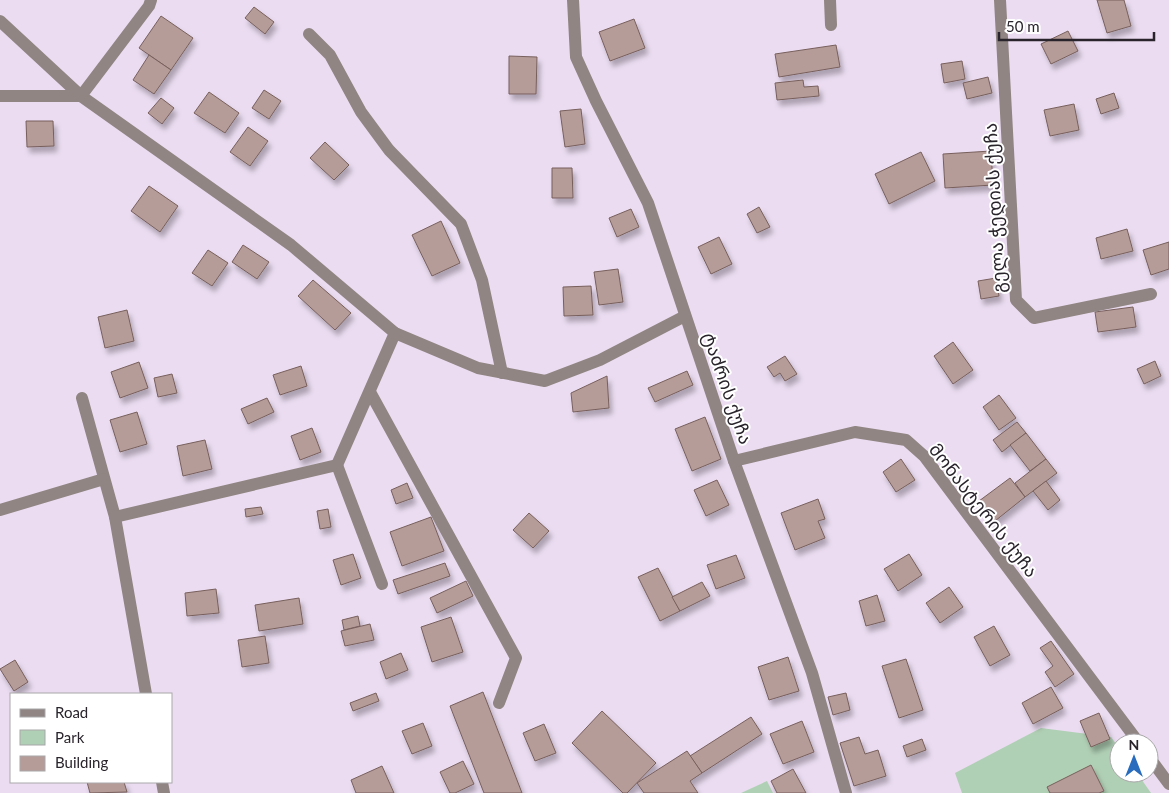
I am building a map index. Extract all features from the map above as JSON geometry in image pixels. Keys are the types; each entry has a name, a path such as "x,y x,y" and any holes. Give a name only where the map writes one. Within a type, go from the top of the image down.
{"street":[{"path":"81,96 149,6 151,0"},
{"name":"ტაძრის ქუჩა","path":"573,0 576,57 596,101 648,203 734,461 812,673 846,793"},
{"path":"830,0 831,25"},
{"name":"გელა ჭედიას ქუჩა","path":"1000,0 1016,300 1034,318 1151,294"},
{"path":"0,21 81,96 291,245 395,334 478,368 545,381 600,360 685,316"},
{"path":"309,34 330,55 361,112 389,150 461,224 482,280 502,372"},
{"path":"0,96 81,96"},
{"path":"382,584 336,465 395,334"},
{"path":"370,392 516,658 499,703"},
{"path":"82,398 115,517 146,693"},
{"name":"მონასტერის ქუჩა","path":"734,461 855,432 906,440 924,456 1131,733"},
{"path":"115,517 336,465"},
{"path":"0,510 104,479"},
{"path":"1159,770 1169,784"}],"green space":[{"path":"1041,728 1109,737 1109,783 1144,783 1151,793 962,793 955,773"},
{"path":"767,781 773,793 741,793"}],"building":[{"path":"1097,0 1124,0 1131,26 1107,33"},
{"path":"254,7 274,22 265,34 245,18"},
{"path":"161,16 193,38 171,70 139,48"},
{"path":"634,19 645,48 610,61 599,32"},
{"path":"1068,31 1078,51 1051,64 1041,44"},
{"path":"836,45 840,67 779,77 775,54"},
{"path":"149,55 171,70 154,94 133,80"},
{"path":"509,56 537,57 536,94 509,94"},
{"path":"962,61 965,79 944,83 941,64"},
{"path":"988,77 992,93 967,99 963,83"},
{"path":"803,80 804,87 818,86 819,96 777,100 775,83"},
{"path":"264,90 281,101 269,119 252,108"},
{"path":"209,92 239,113 225,133 194,113"},
{"path":"1114,93 1119,108 1101,114 1096,99"},
{"path":"161,98 174,108 162,124 148,113"},
{"path":"1074,104 1079,130 1050,136 1044,110"},
{"path":"581,109 585,144 565,147 560,111"},
{"path":"26,121 53,121 54,146 27,147"},
{"path":"248,127 268,141 250,166 230,152"},
{"path":"325,142 349,165 334,180 310,158"},
{"path":"991,151 993,185 945,188 943,154"},
{"path":"921,152 935,181 889,204 875,174"},
{"path":"552,168 572,168 573,198 552,198"},
{"path":"149,186 178,206 160,232 131,211"},
{"path":"759,207 770,227 757,233 747,214"},
{"path":"631,209 639,227 617,237 609,218"},
{"path":"441,221 460,263 432,276 412,235"},
{"path":"1127,229 1133,251 1101,259 1096,238"},
{"path":"719,237 732,264 711,274 698,247"},
{"path":"1169,242 1169,269 1151,275 1143,250"},
{"path":"243,245 269,262 257,279 232,262"},
{"path":"208,250 228,263 212,286 192,273"},
{"path":"618,269 623,302 599,305 594,272"},
{"path":"996,278 999,296 981,299 978,281"},
{"path":"313,280 351,313 335,330 298,296"},
{"path":"591,286 593,315 564,316 563,287"},
{"path":"1133,307 1136,327 1098,332 1095,312"},
{"path":"127,310 134,341 105,348 98,317"},
{"path":"953,342 973,370 953,384 934,356"},
{"path":"785,356 797,374 785,381 780,373 774,377 767,367"},
{"path":"1155,361 1161,376 1144,384 1137,369"},
{"path":"139,362 148,388 120,398 111,372"},
{"path":"301,366 307,386 280,395 273,375"},
{"path":"687,371 693,385 655,402 648,388"},
{"path":"172,374 177,393 158,397 154,378"},
{"path":"607,376 609,408 573,412 571,393"},
{"path":"999,395 1016,418 999,430 983,407"},
{"path":"267,398 274,412 248,424 241,409"},
{"path":"137,412 147,444 120,452 110,420"},
{"path":"705,417 721,459 692,471 675,429"},
{"path":"1017,422 1026,433 1002,452 993,440"},
{"path":"312,428 321,452 300,460 291,436"},
{"path":"1026,433 1046,459 1030,471 1010,445"},
{"path":"205,440 212,469 183,476 177,446"},
{"path":"901,459 915,480 896,492 883,472"},
{"path":"1046,459 1057,473 1025,497 1015,483"},
{"path":"1010,478 1025,497 995,521 979,501"},
{"path":"717,480 729,505 706,516 694,490"},
{"path":"1046,481 1060,500 1048,510 1033,491"},
{"path":"407,483 413,498 396,504 391,490"},
{"path":"818,499 825,519 818,521 825,538 795,550 781,513"},
{"path":"261,507 263,514 246,517 245,509"},
{"path":"328,509 331,527 320,529 317,511"},
{"path":"529,513 549,531 533,548 513,530"},
{"path":"431,517 444,551 402,566 390,532"},
{"path":"353,554 361,578 341,585 333,560"},
{"path":"909,554 922,575 898,591 884,569"},
{"path":"736,555 745,578 716,589 707,565"},
{"path":"445,563 450,576 398,594 393,580"},
{"path":"658,568 680,611 660,621 638,577"},
{"path":"466,581 473,596 437,613 430,598"},
{"path":"702,582 710,596 680,611 672,597"},
{"path":"949,587 963,607 940,623 926,603"},
{"path":"216,589 219,613 187,616 185,593"},
{"path":"877,595 885,621 866,626 859,601"},
{"path":"299,598 303,624 259,631 255,605"},
{"path":"358,616 360,626 344,630 342,620"},
{"path":"451,617 463,652 432,662 421,627"},
{"path":"370,624 374,640 345,646 341,631"},
{"path":"994,626 1010,655 990,666 974,637"},
{"path":"265,636 269,663 242,667 238,640"},
{"path":"1051,641 1074,674 1055,687 1045,672 1053,666 1040,648"},
{"path":"401,653 408,670 386,679 380,662"},
{"path":"788,657 799,691 769,700 758,667"},
{"path":"906,659 923,710 899,718 882,666"},
{"path":"15,660 28,682 14,691 0,669"},
{"path":"1051,687 1063,708 1033,724 1022,703"},
{"path":"483,692 522,793 484,793 450,706"},
{"path":"376,693 379,701 353,711 350,703"},
{"path":"846,693 850,710 833,715 828,697"},
{"path":"602,711 656,763 627,793 623,793 572,743"},
{"path":"1099,713 1109,739 1091,747 1080,721"},
{"path":"751,717 762,734 702,773 690,756"},
{"path":"802,721 814,752 783,764 770,734"},
{"path":"423,723 432,746 412,754 402,731"},
{"path":"544,724 556,753 535,761 523,733"},
{"path":"859,737 865,754 878,750 886,776 854,786 840,743"},
{"path":"922,739 926,750 907,757 903,746"},
{"path":"687,751 702,773 690,781 698,793 644,793 637,783"},
{"path":"463,761 474,784 455,793 450,793 440,772"},
{"path":"1091,765 1104,791 1099,793 1050,793 1047,787"},
{"path":"382,766 394,793 356,793 351,780"},
{"path":"793,769 806,793 777,793 771,781"},
{"path":"87,783 124,783 127,792 90,793"}]}
